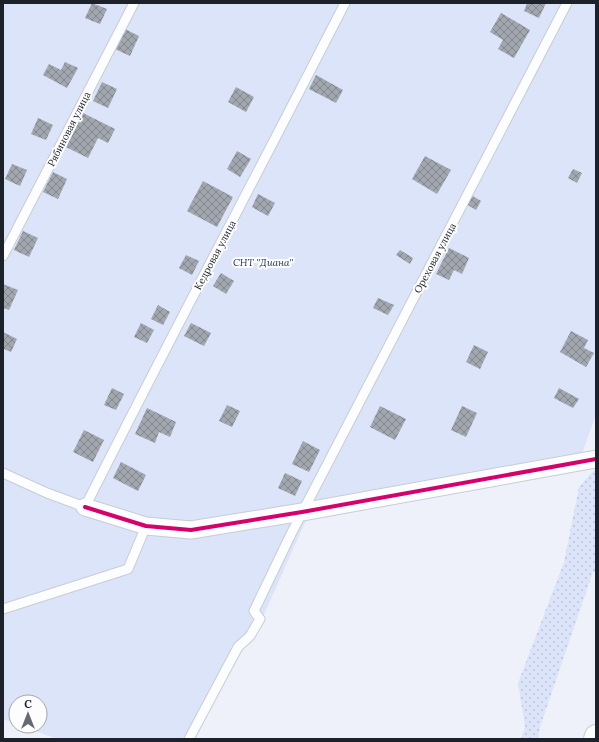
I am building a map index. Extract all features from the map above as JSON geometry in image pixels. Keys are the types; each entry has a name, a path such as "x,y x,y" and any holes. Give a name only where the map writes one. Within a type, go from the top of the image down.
{"street":[{"path":"85,507 146,526 191,530 302,512 596,459"}],"lane":[{"name":"Рябиновая улица","path":"3,256 134,3"},
{"name":"Кедровая улица","path":"85,507 345,3"},
{"name":"Ореховая улица","path":"189,739 238,647 250,636 260,619 254,611 291,534 567,3"},
{"path":"3,473 47,493 85,507"},
{"path":"3,609 128,569 146,526"}],"green space":[{"name":"СНТ \"Диана\"","path":"3,3 596,3 596,414 576,471 307,518 254,637 240,648 191,739 57,739 44,734 48,734 48,694 8,694 8,721 3,719"},
{"path":"596,468 596,572 593,572 540,727 538,739 521,739 525,727 518,683 564,562 579,487"}],"building":[{"path":"92,3 107,9 100,24 85,18"},
{"path":"527,3 546,3 539,18 524,11"},
{"path":"501,13 530,30 514,58 498,49 503,40 490,32"},
{"path":"125,29 139,36 130,56 115,49"},
{"path":"65,62 78,68 67,88 43,75 49,64 61,70"},
{"path":"316,75 343,90 336,103 309,89"},
{"path":"102,82 117,89 108,108 93,101"},
{"path":"236,87 254,97 246,112 228,102"},
{"path":"83,113 115,129 108,143 98,138 88,158 66,147"},
{"path":"38,118 53,125 46,140 31,134"},
{"path":"237,151 251,159 240,177 227,169"},
{"path":"425,156 451,170 437,194 412,179"},
{"path":"12,164 27,170 20,186 5,179"},
{"path":"573,169 582,173 577,183 568,178"},
{"path":"53,172 67,179 58,199 43,192"},
{"path":"203,181 233,197 217,227 187,211"},
{"path":"258,194 275,203 268,216 252,207"},
{"path":"471,195 481,201 476,210 466,204"},
{"path":"23,231 38,238 29,257 14,250"},
{"path":"449,248 469,258 462,274 454,270 449,280 436,274"},
{"path":"400,250 413,258 410,264 396,255"},
{"path":"186,255 199,261 192,275 179,268"},
{"path":"221,273 234,281 226,294 213,286"},
{"path":"3,284 18,290 9,310 3,308"},
{"path":"378,298 394,305 388,315 373,308"},
{"path":"158,305 170,312 163,325 151,319"},
{"path":"141,323 154,330 147,343 134,337"},
{"path":"191,323 211,333 204,346 184,336"},
{"path":"571,331 588,340 584,348 594,353 586,367 560,352"},
{"path":"3,332 17,339 11,352 4,349 3,352"},
{"path":"474,345 488,352 480,369 466,362"},
{"path":"112,388 124,394 116,410 104,405"},
{"path":"559,388 579,399 573,408 554,398"},
{"path":"227,405 240,411 232,427 219,421"},
{"path":"380,406 406,419 395,440 370,427"},
{"path":"462,406 477,413 466,437 451,430"},
{"path":"147,408 176,422 170,437 159,432 155,443 135,434"},
{"path":"84,430 104,440 93,462 73,452"},
{"path":"303,441 320,450 309,472 292,464"},
{"path":"121,462 146,475 138,491 113,478"},
{"path":"285,473 302,481 295,496 278,488"}],"cycle path":[{"path":"85,507 146,526 191,530 302,512 596,459"}]}
